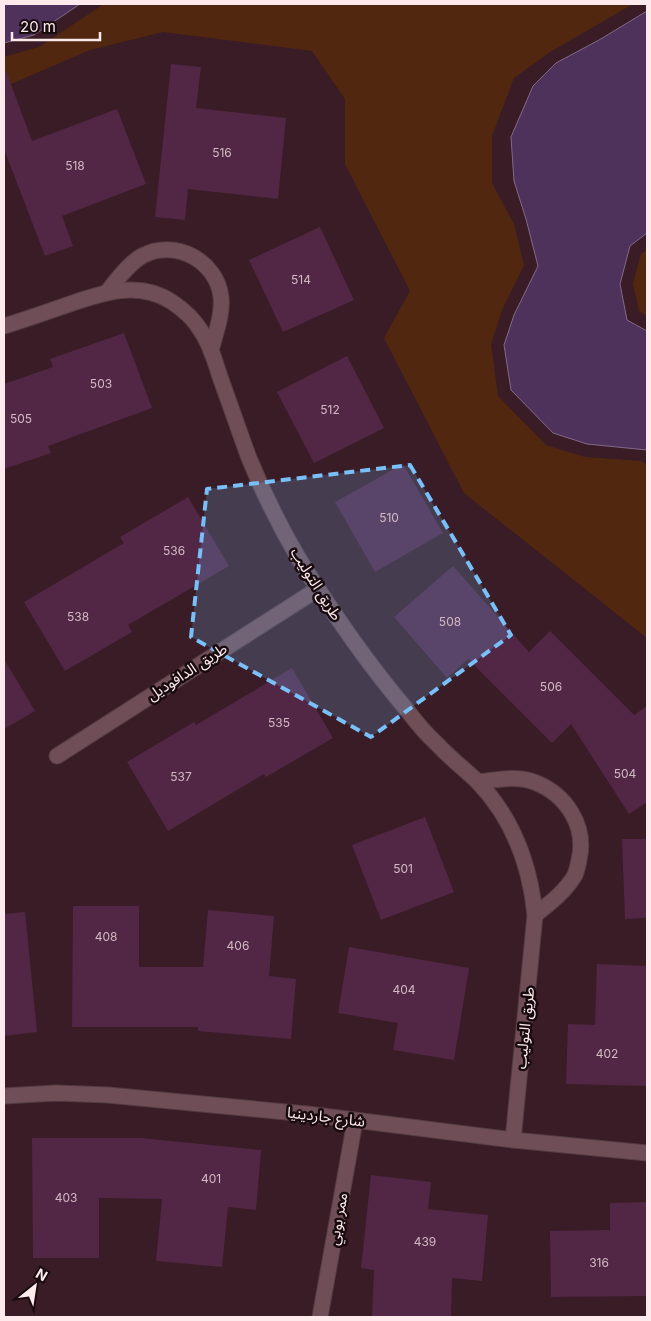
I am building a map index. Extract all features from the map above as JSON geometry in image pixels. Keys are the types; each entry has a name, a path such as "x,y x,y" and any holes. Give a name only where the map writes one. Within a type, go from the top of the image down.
{"street":[{"path":"107,292 128,267 142,256 158,250 176,250 193,255 207,266 216,281 221,298 220,315 211,350"},
{"name":"طريق التوليب","path":"4,326 107,292 129,290 150,292 171,301 188,314 202,331 211,350 250,460 292,548 375,672 437,745 478,782 494,801 508,822 519,844 531,883 535,915 513,1140"},
{"name":"طريق الدافوديل","path":"57,756 318,589"},
{"path":"478,782 510,778 533,781 553,791 569,808 579,828 581,850 576,873 564,891 535,915"},
{"name":"شارع جاردينيا","path":"4,1096 56,1093 108,1095 307,1114 513,1140 647,1152"},
{"name":"ممر بوبي","path":"320,1317 355,1121"}],"highlighted area":[{"path":"410,465 511,635 371,737 191,637 207,489"}],"shaded area":[{"path":"4,4 80,4 34,35 4,43"},
{"path":"104,4 633,4 550,52 514,78 492,136 492,183 514,224 524,265 502,310 491,344 498,396 546,445 585,457 641,461 647,465 647,638 464,493 384,338 410,291 345,164 345,99 312,51 163,32 90,50 4,87 4,57 39,47"},
{"path":"647,11 647,233 630,246 620,284 627,320 647,331 647,450 587,444 553,433 511,390 504,345 514,315 538,266 514,181 511,137 533,86 556,63"},
{"path":"647,250 647,316 639,311 633,284 641,254"}],"building":[{"path":"171,64 201,67 196,108 286,118 278,199 188,189 185,220 155,217"},
{"path":"4,71 6,71 32,141 117,109 146,184 62,216 73,246 45,256 4,149"},
{"path":"320,227 354,300 283,332 249,260"},
{"path":"124,333 152,408 48,446 51,453 4,469 4,384 53,367 50,359"},
{"path":"347,356 384,428 314,463 277,392"},
{"path":"403,464 443,533 375,572 335,502"},
{"path":"188,497 229,566 128,625 132,632 65,671 24,602 124,543 120,537"},
{"path":"453,566 529,652 550,631 634,715 647,706 647,802 629,814 571,724 552,743 468,659 447,678 394,617"},
{"path":"4,659 35,711 4,729"},
{"path":"292,668 333,738 266,777 264,774 168,831 127,762 194,722 196,725"},
{"path":"425,817 454,892 381,920 352,845"},
{"path":"622,839 647,839 647,918 625,919"},
{"path":"73,906 139,906 139,967 203,967 208,910 274,916 269,976 296,979 291,1039 198,1031 198,1027 72,1027"},
{"path":"25,912 37,1032 4,1036 4,914"},
{"path":"349,947 469,968 454,1060 393,1050 398,1023 338,1013"},
{"path":"597,964 647,966 647,1086 566,1084 568,1024 595,1025"},
{"path":"32,1138 141,1138 261,1150 256,1210 228,1207 222,1267 156,1261 162,1199 99,1198 99,1258 33,1258"},
{"path":"371,1175 431,1182 428,1209 488,1215 482,1281 452,1278 451,1317 372,1317 374,1270 361,1268"},
{"path":"647,1202 647,1296 551,1297 550,1231 610,1230 610,1203"}]}
